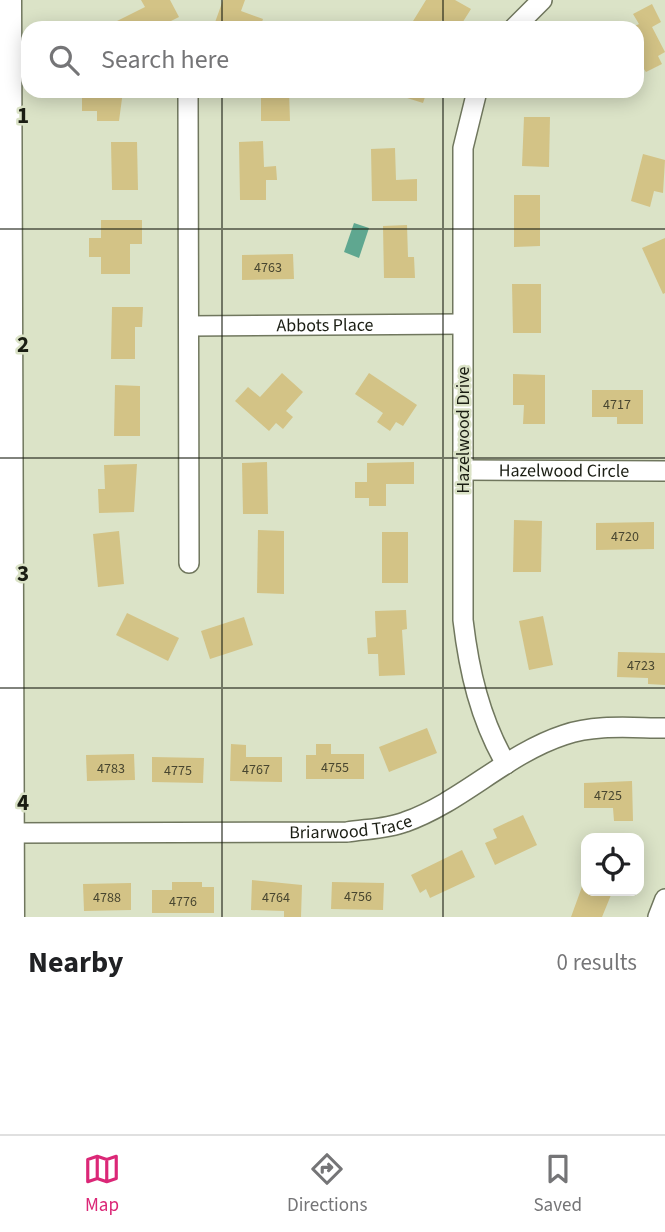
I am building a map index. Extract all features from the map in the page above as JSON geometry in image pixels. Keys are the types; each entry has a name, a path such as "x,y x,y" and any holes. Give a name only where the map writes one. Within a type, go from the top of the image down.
{"street":[{"path":"9,0 5,563 12,917"},
{"path":"521,21 542,0"},
{"path":"188,98 189,564"},
{"name":"Hazelwood Drive","path":"475,98 463,148 463,620 468,663 479,705 506,764"},
{"name":"Abbots Place","path":"188,326 462,324"},
{"name":"Hazelwood Circle","path":"464,470 665,471"},
{"name":"Briarwood Trace","path":"11,833 347,832 370,829 404,823 506,764 565,734 599,729 665,728"},
{"path":"658,917 665,899"}],"water":[{"path":"354,223 369,228 359,258 344,252"}],"building":[{"path":"141,0 170,0 179,17 171,21 117,21 145,7"},
{"path":"223,0 245,0 241,11 263,19 262,21 216,21"},
{"path":"426,0 455,0 471,9 463,21 413,21"},
{"path":"652,4 661,22 652,27 665,52 658,56 662,64 646,72 644,21 637,21 633,14"},
{"path":"82,98 122,98 119,121 97,121 97,111 82,111"},
{"path":"261,98 289,98 290,121 261,121"},
{"path":"407,98 425,98 423,103"},
{"path":"524,117 550,117 549,167 522,166"},
{"path":"263,141 264,167 276,166 277,180 266,180 266,200 240,200 239,142"},
{"path":"111,142 137,142 138,190 112,190"},
{"path":"395,148 396,180 417,179 417,201 372,201 371,149"},
{"path":"643,154 665,160 663,193 654,191 650,207 631,201"},
{"path":"514,195 540,195 540,246 514,247"},
{"path":"101,220 142,220 142,244 130,244 130,274 101,274 101,257 89,257 89,238 101,238"},
{"path":"407,225 408,257 414,257 415,278 384,278 383,226"},
{"path":"665,238 665,293 663,294 642,248"},
{"path":"293,254 294,279 242,280 242,255"},
{"path":"512,284 541,284 541,333 513,333"},
{"path":"112,307 143,307 142,327 135,327 135,359 111,359"},
{"path":"282,373 303,392 286,411 293,417 283,429 276,423 269,431 235,401 248,387 260,397"},
{"path":"369,373 417,405 403,426 396,422 390,431 377,422 383,413 355,394"},
{"path":"513,374 545,375 545,424 523,424 524,405 513,405"},
{"path":"115,385 140,386 140,436 114,436"},
{"path":"592,390 643,390 643,424 617,424 617,417 592,417"},
{"path":"267,462 268,514 243,514 242,463"},
{"path":"414,462 414,484 386,484 386,506 369,506 369,498 355,498 355,482 367,482 367,463"},
{"path":"137,464 134,512 99,513 98,489 105,489 104,465"},
{"path":"514,520 542,521 541,572 513,572"},
{"path":"654,522 654,549 596,550 596,523"},
{"path":"258,530 284,531 284,594 257,593"},
{"path":"119,531 124,584 98,587 93,534"},
{"path":"382,532 408,532 408,583 382,583"},
{"path":"406,610 407,629 402,630 405,675 379,676 378,654 368,654 367,638 376,637 375,611"},
{"path":"127,613 179,638 168,661 116,635"},
{"path":"543,616 553,665 529,670 519,621"},
{"path":"244,617 253,645 210,659 201,631"},
{"path":"618,652 665,653 665,685 648,684 648,678 617,677"},
{"path":"427,728 437,753 389,772 379,747"},
{"path":"231,744 246,745 246,757 282,757 282,782 230,781"},
{"path":"316,744 331,744 331,754 364,754 364,779 306,779 306,755 316,755"},
{"path":"134,754 135,780 87,781 86,755"},
{"path":"152,757 204,758 203,783 152,782"},
{"path":"632,781 633,821 614,821 613,808 584,808 584,783"},
{"path":"523,815 537,845 495,865 485,843 497,838 493,829"},
{"path":"462,850 475,877 430,898 426,889 420,893 411,875"},
{"path":"252,880 302,885 301,917 284,917 284,911 251,910"},
{"path":"172,882 202,882 202,887 214,887 214,913 152,913 152,890 172,890"},
{"path":"332,882 384,883 383,910 331,909"},
{"path":"131,883 131,910 84,911 83,884"},
{"path":"581,890 581,896 611,896 602,917 571,917"}]}
